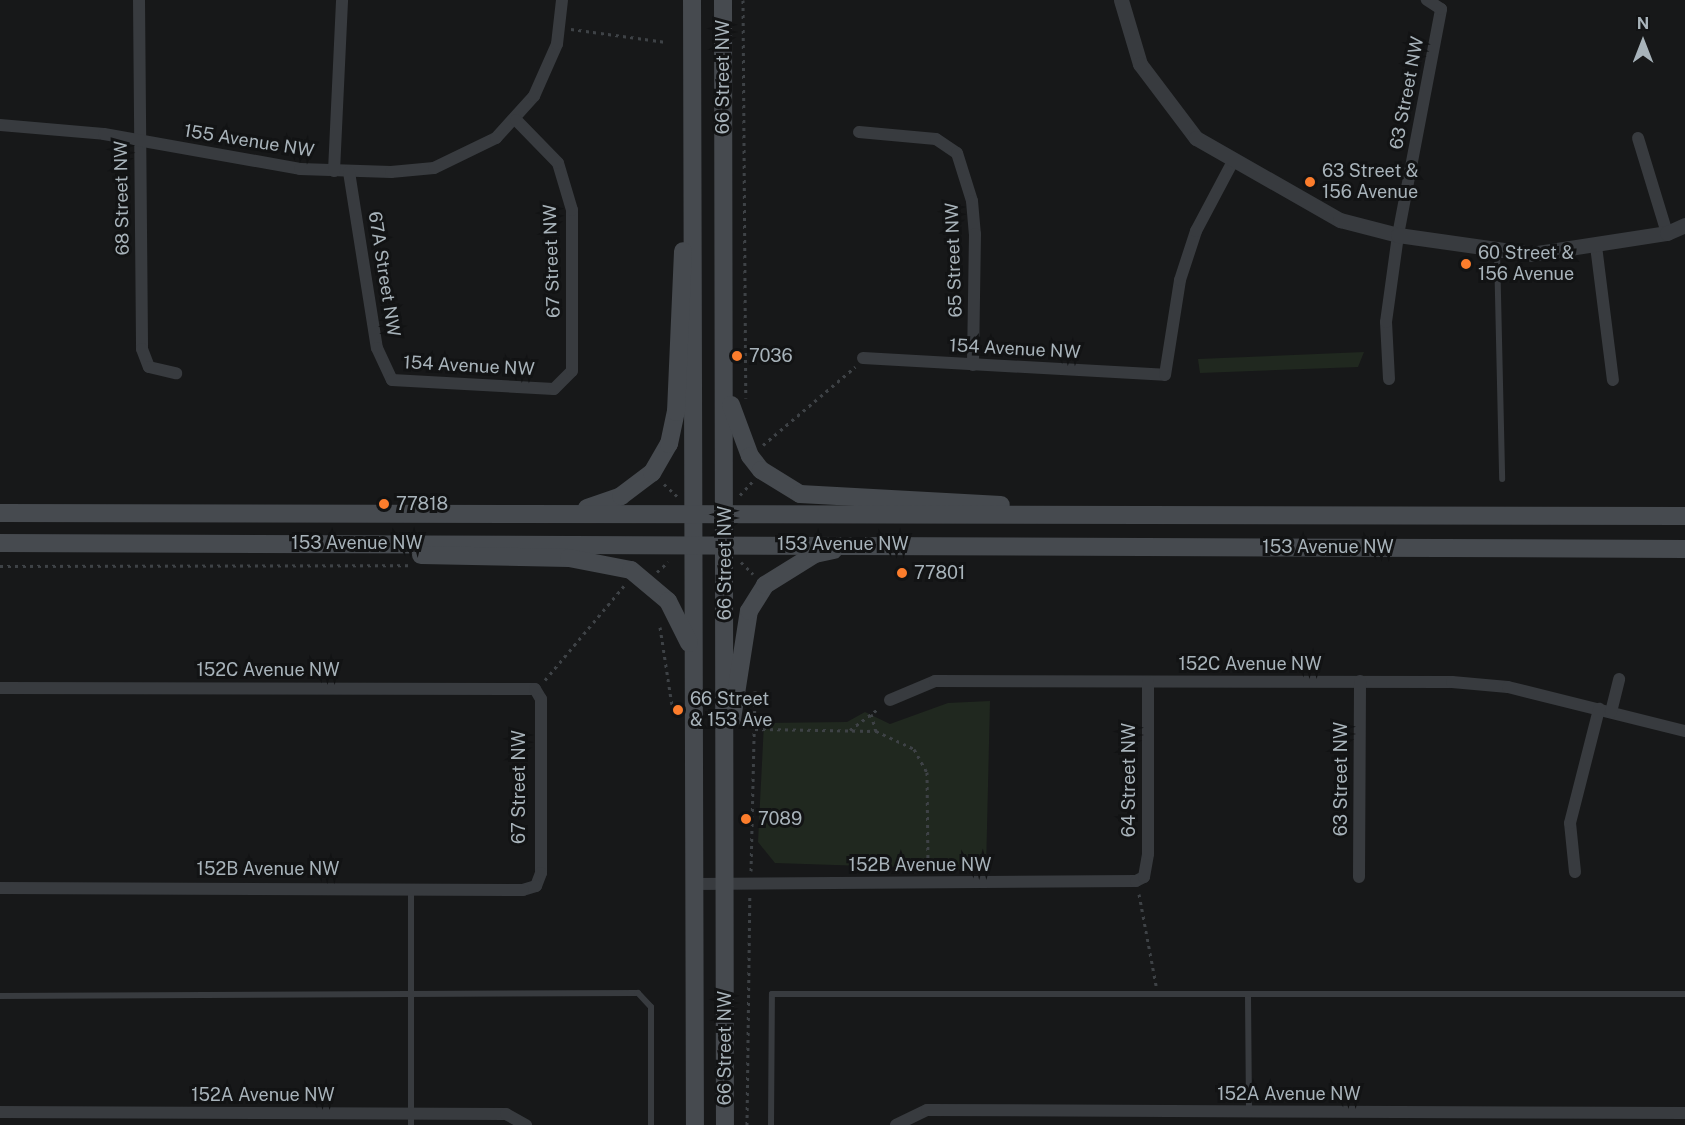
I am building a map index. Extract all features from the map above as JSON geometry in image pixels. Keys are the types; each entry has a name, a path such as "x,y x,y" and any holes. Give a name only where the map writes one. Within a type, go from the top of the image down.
{"main road":[{"name":"66 Street NW","path":"692,0 695,1125"},
{"name":"66 Street NW","path":"723,0 725,1125"},
{"path":"553,513 621,496 652,473 669,444 676,412 677,296 692,183"},
{"path":"724,377 750,456 761,470 800,494 966,500 1071,515"},
{"name":"153 Avenue NW","path":"0,513 1685,516"},
{"name":"153 Avenue NW","path":"0,543 725,543 1685,549"},
{"path":"372,543 424,556 568,558 631,570 668,601 686,629 694,664"},
{"path":"725,747 738,692 742,638 749,611 765,585 815,554 866,544"}],"street":[{"name":"68 Street NW","path":"139,0 141,349 149,367 176,372"},
{"path":"334,171 342,0"},
{"path":"516,120 544,79 561,28 562,0"},
{"path":"1122,0 1140,64 1196,138 1232,163 1340,220 1398,235 1531,254 1596,246 1667,233 1685,225"},
{"name":"63 Street NW","path":"1389,379 1386,322 1398,235 1441,9 1427,0"},
{"name":"155 Avenue NW","path":"0,125 139,139 272,166 349,172 434,168 475,151 516,120"},
{"name":"67 Street NW","path":"516,120 558,163 572,210 572,371"},
{"name":"65 Street NW","path":"859,132 936,139 957,153 974,215 974,364"},
{"path":"1638,138 1667,233"},
{"name":"154 Avenue NW","path":"863,358 1165,375 1180,280 1196,231 1232,163"},
{"name":"67A Street NW","path":"349,172 377,348 392,380"},
{"path":"1596,246 1613,380"},
{"name":"154 Avenue NW","path":"392,380 554,388 572,371"},
{"path":"1575,872 1570,823 1605,710 1619,679"},
{"name":"152C Avenue NW","path":"890,700 935,681 1360,681 1499,686 1685,731"},
{"name":"63 Street NW","path":"1359,877 1360,681"},
{"name":"64 Street NW","path":"1140,879 1148,682"},
{"name":"152C Avenue NW","path":"0,688 535,689"},
{"name":"67 Street NW","path":"535,689 541,699 541,873 536,886"},
{"name":"152B Avenue NW","path":"695,884 1140,879"},
{"name":"152B Avenue NW","path":"0,888 411,887 523,890 536,886"},
{"name":"152A Avenue NW","path":"897,1124 927,1110 1685,1113"},
{"name":"152A Avenue NW","path":"0,1112 292,1119 411,1119 506,1114 526,1123"}],"lane":[{"path":"1497,250 1502,479"},
{"path":"411,887 411,1119"},
{"path":"0,996 411,997 638,993 651,1007 651,1125"},
{"path":"771,1125 772,994 1248,996 1685,994"},
{"path":"1248,996 1249,1112"}],"path":[{"path":"743,0 747,406"},
{"path":"561,28 666,42"},
{"path":"758,436 763,445 863,358"},
{"path":"738,498 756,476"},
{"path":"654,574 673,558"},
{"path":"738,559 758,578"},
{"path":"0,566 418,565"},
{"path":"535,689 557,670 626,584"},
{"path":"659,623 667,642 672,705"},
{"path":"751,856 754,685"},
{"path":"850,730 890,700"},
{"path":"871,714 876,731"},
{"path":"755,729 876,731 914,749 927,772 928,882"},
{"path":"1140,879 1158,995"},
{"path":"747,1125 750,908"}],"shaded area":[{"path":"1364,352 1358,367 1200,373 1198,359"},
{"path":"990,701 986,870 775,863 758,842 764,723 847,722 865,712 890,724 948,703"}],"place":[{"name":"63 Street & 156 Avenue","path":"1310,182"},
{"name":"60 Street & 156 Avenue","path":"1466,264"},
{"name":"7036","path":"737,356"},
{"name":"77818","path":"384,504"},
{"name":"77801","path":"902,573"},
{"name":"66 Street & 153 Ave","path":"678,710"},
{"name":"7089","path":"746,819"}]}
